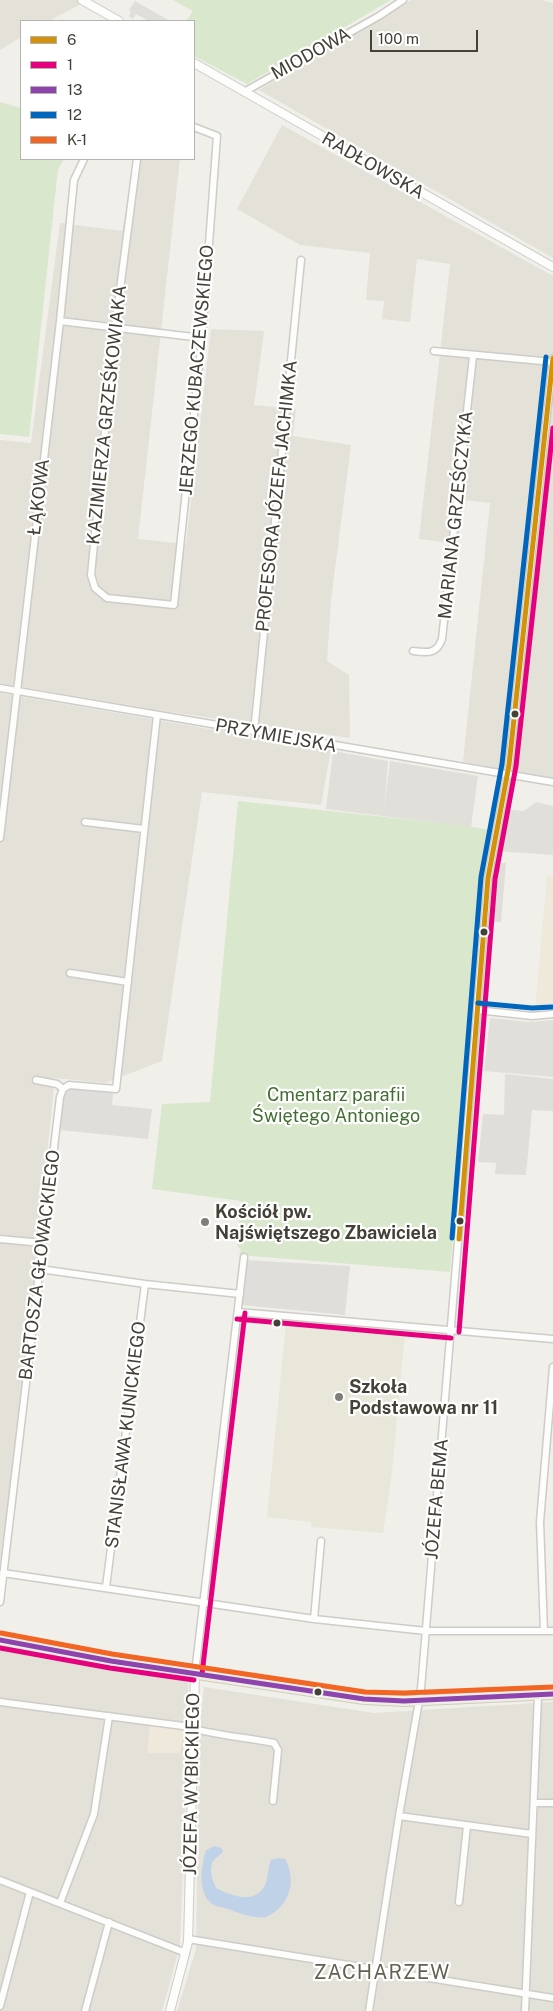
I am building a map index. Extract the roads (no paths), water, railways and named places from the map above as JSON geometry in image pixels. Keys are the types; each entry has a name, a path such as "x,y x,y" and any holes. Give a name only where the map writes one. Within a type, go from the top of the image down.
{"main road":[{"path":"0,1640 112,1661 364,1699 388,1701 553,1694"}],"street":[{"name":"MIODOWA","path":"244,92 379,16 403,0"},
{"path":"83,1 117,20"},
{"name":"RADŁOWSKA","path":"195,64 553,268"},
{"name":"JERZEGO KUBACZEWSKIEGO","path":"174,605 202,338 217,136 195,127"},
{"name":"ŁĄKOWA","path":"0,838 60,321 74,180 84,160"},
{"name":"KAZIMIERZA GRZEŚKOWIAKA","path":"137,160 115,328 91,574 95,588 107,598 174,605"},
{"name":"PROFESORA JÓZEFA JACHIMKA","path":"254,732 300,260"},
{"path":"60,321 202,338"},
{"path":"434,351 553,362"},
{"name":"MARIANA GRZEŚCZYKA","path":"414,651 435,651 442,639 473,356"},
{"name":"JÓZEFA BEMA","path":"369,2011 399,1816 420,1700 489,870 507,776 553,358"},
{"name":"PRZYMIEJSKA","path":"0,688 507,776 553,782"},
{"path":"36,1080 57,1084 63,1089 69,1085 116,1089 157,715"},
{"path":"85,822 144,830"},
{"path":"70,973 128,982"},
{"path":"477,1010 532,1016 553,1014"},
{"name":"BARTOSZA GŁOWACKIEGO","path":"0,1602 42,1243 60,1097 63,1089"},
{"path":"0,1239 42,1243"},
{"name":"JÓZEFA WYBICKIEGO","path":"170,2011 188,1939 195,1673 244,1257"},
{"path":"40,1270 240,1294"},
{"name":"STANISŁAWA KUNICKIEGO","path":"106,1587 145,1284"},
{"path":"238,1312 553,1339"},
{"path":"544,1631 540,1522 553,1367"},
{"path":"314,1619 321,1541"},
{"path":"4,1573 314,1619 426,1631 553,1630"},
{"path":"525,2011 538,1695"},
{"path":"0,1702 183,1726 274,1743 278,1750 273,1801"},
{"path":"60,1903 94,1814 109,1716"},
{"path":"534,1803 553,1802"},
{"path":"399,1816 532,1834"},
{"path":"459,1902 467,1826"},
{"path":"0,1880 186,1953"},
{"path":"0,2006 30,1892"},
{"path":"85,2011 109,1922"},
{"path":"188,1939 553,1998"}],"water":[{"path":"215,1846 223,1851 211,1866 216,1888 234,1896 254,1896 266,1884 271,1860 285,1859 291,1880 286,1900 276,1911 267,1917 247,1915 211,1903 202,1887 202,1868 206,1850"}],"place":[{"name":"Kościół pw. Najświętszego Zbawiciela","path":"205,1222"},
{"name":"Szkoła Podstawowa nr 11","path":"339,1397"}],"district":[{"name":"ZACHARZEW","path":"382,1973"}],"park label":[{"name":"Cmentarz parafii Świętego Antoniego","path":"336,1105"}]}
